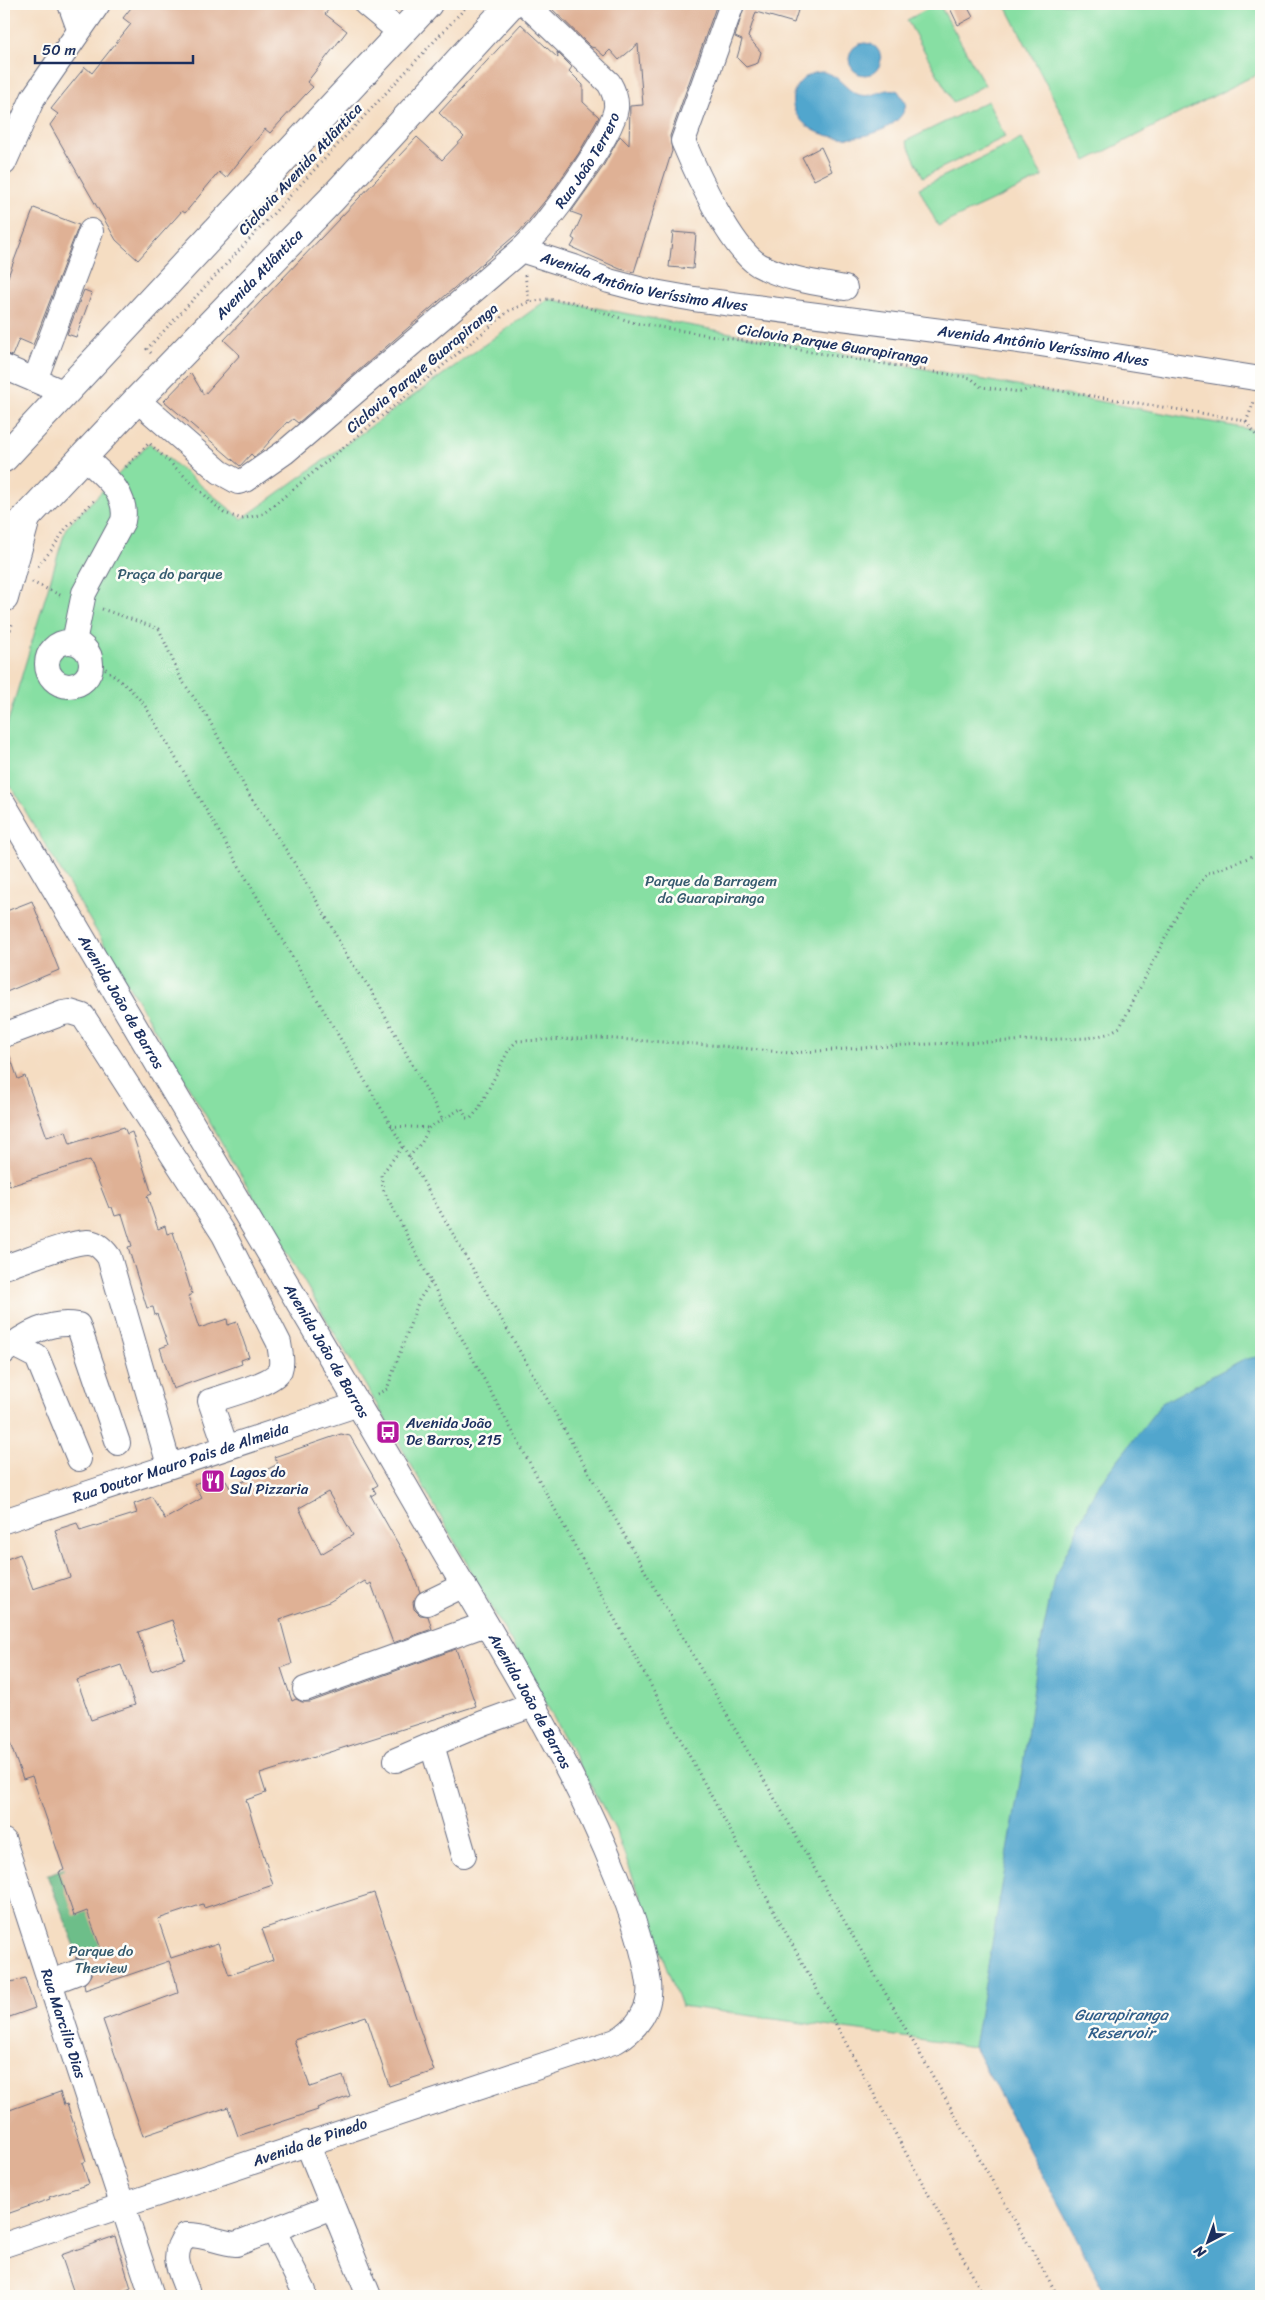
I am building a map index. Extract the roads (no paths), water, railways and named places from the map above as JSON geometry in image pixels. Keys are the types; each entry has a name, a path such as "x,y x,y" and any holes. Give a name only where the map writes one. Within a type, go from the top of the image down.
{"main road":[{"path":"4,458 428,4"},
{"name":"Avenida Atlântica","path":"4,541 137,400 331,200 511,4"},
{"path":"10,605 26,518"}],"street":[{"path":"70,4 79,29"},
{"path":"4,163 33,98 98,4"},
{"path":"366,4 401,33"},
{"name":"Rua João Terrero","path":"521,250 554,211 603,141 612,123 616,107 614,91 609,83 526,4"},
{"path":"732,4 683,141 700,182 737,243 758,264 802,281 845,288"},
{"path":"35,380 90,231"},
{"name":"Avenida Antônio Veríssimo Alves","path":"137,400 220,472 238,482 245,480 285,452 521,250 643,290 694,299 1034,343 1261,380"},
{"path":"4,367 65,393"},
{"path":"82,649 82,604 84,593 123,521 125,511 124,503 111,484 84,457"},
{"name":"Avenida João de Barros","path":"4,804 464,1585 532,1705 598,1830 631,1912 649,1985 648,2000 642,2018 631,2033 616,2041"},
{"path":"4,1035 63,1013 70,1012 83,1016 224,1235 279,1343 282,1362 280,1371 267,1381 210,1401 224,1443"},
{"path":"4,1267 75,1244 88,1242 98,1245 106,1252 168,1461"},
{"path":"8,1348 32,1332 67,1323 78,1325 118,1443"},
{"path":"8,1348 37,1358 79,1459"},
{"name":"Rua Doutor Mauro Pais de Almeida","path":"4,1521 168,1461 359,1404"},
{"path":"427,1603 464,1585"},
{"path":"305,1689 486,1624"},
{"path":"396,1760 483,1723 532,1705"},
{"path":"432,1745 464,1855"},
{"name":"Rua Marcilio Dias","path":"4,1842 121,2207 152,2296"},
{"path":"49,1983 78,1972"},
{"name":"Avenida de Pinedo","path":"4,2245 616,2041"},
{"path":"307,2143 369,2296"},
{"path":"187,2290 176,2262 180,2242 186,2235 197,2234 227,2244 236,2244 274,2231 332,2207"},
{"path":"274,2231 304,2291"}],"water":[{"path":"865,43 876,48 881,59 876,70 865,75 854,70 849,59 854,48"},
{"path":"824,72 834,76 850,90 860,95 865,96 889,90 898,91 906,103 904,112 895,122 872,134 839,137 817,132 800,119 795,111 793,95 801,81 807,76"},
{"name":"Guarapiranga Reservoir","path":"1261,1356 1261,2296 1107,2296 974,2047 1023,1765 1038,1658 1054,1579 1096,1488 1162,1403 1242,1360"}],"place":[{"name":"Avenida João De Barros, 215","path":"388,1432"},
{"name":"Lagos do Sul Pizzaria","path":"213,1481"}],"park label":[{"name":"Praça do parque","path":"170,574"},
{"name":"Parque da Barragem da Guarapiranga","path":"711,890"},
{"name":"Parque do Theview","path":"101,1960"}]}
